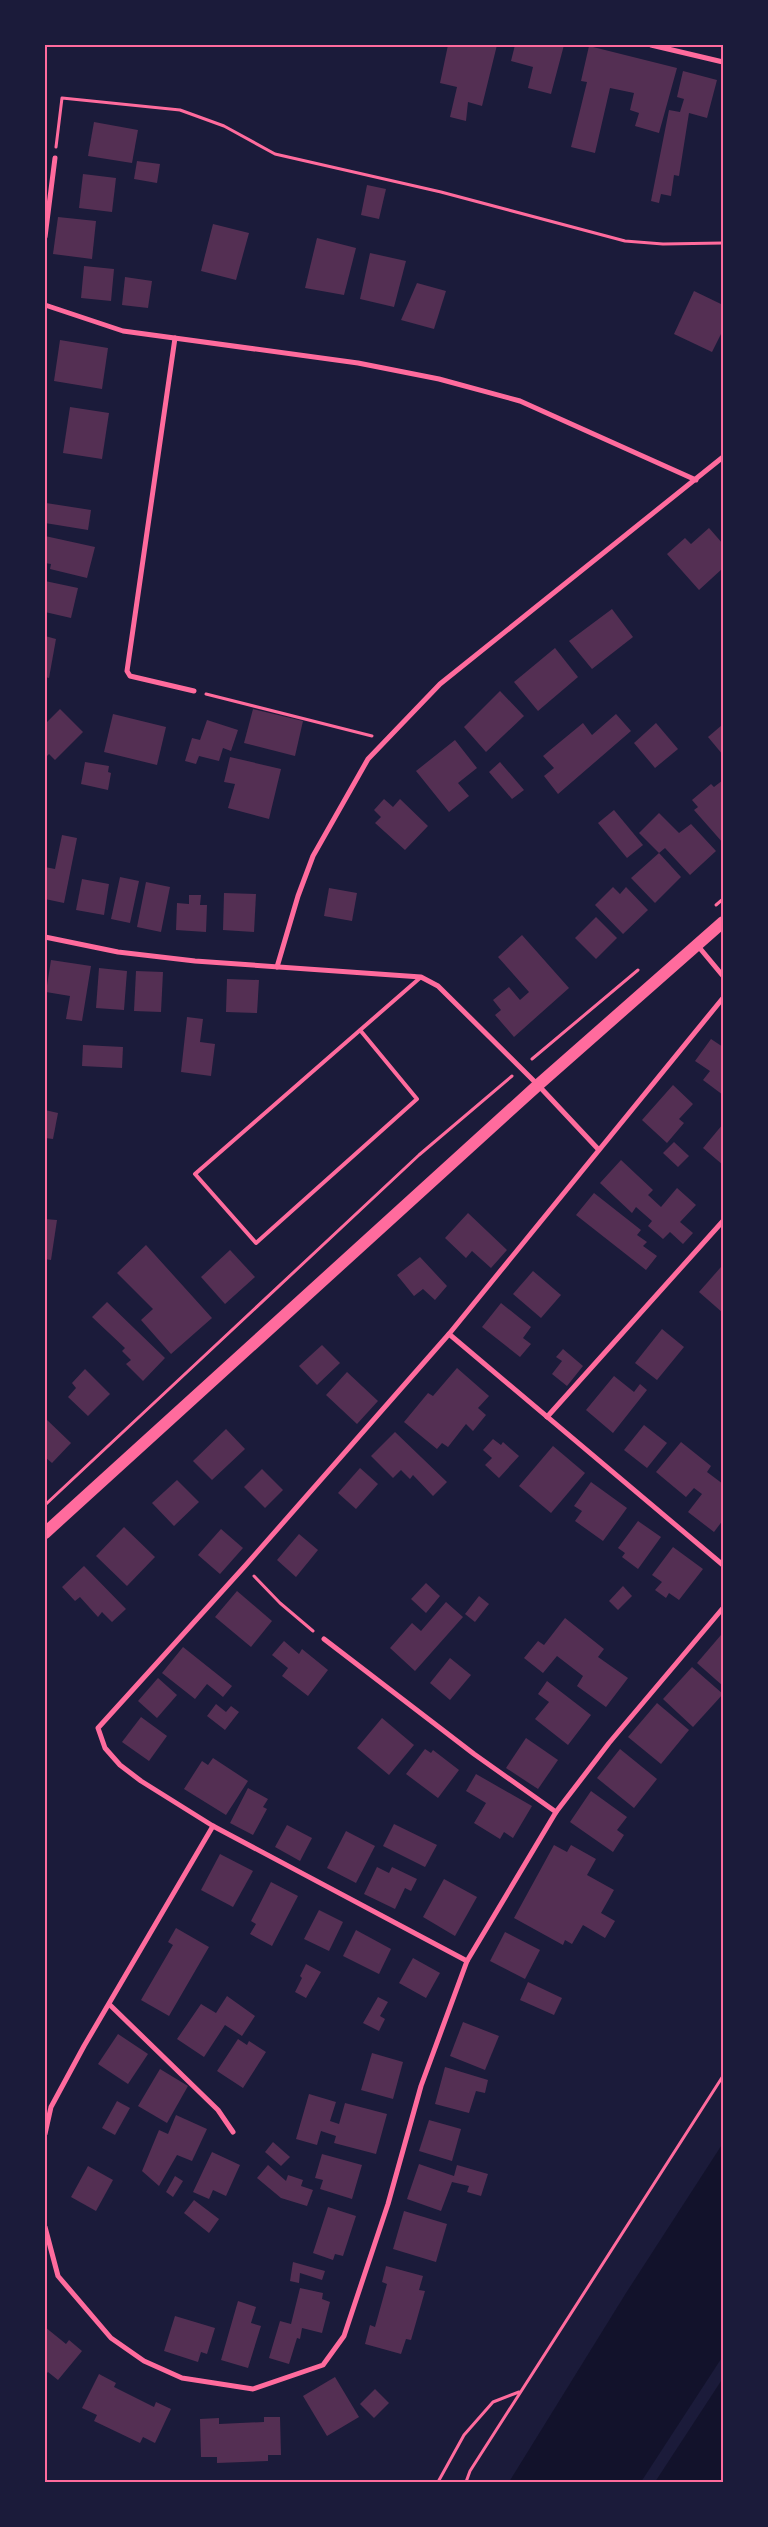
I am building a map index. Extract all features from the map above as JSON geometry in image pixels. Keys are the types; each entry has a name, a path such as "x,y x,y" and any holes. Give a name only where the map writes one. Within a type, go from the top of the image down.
{"main road":[{"path":"45,1533 538,1085 723,922"}],"street":[{"path":"651,45 723,62"},
{"path":"45,237 55,158"},
{"path":"45,305 123,332 358,363 439,379 520,401 696,480"},
{"path":"175,338 127,671 130,676 194,691"},
{"path":"277,967 298,896 313,856 368,759 440,684 723,457"},
{"path":"45,937 118,952 277,967 421,977 438,986 538,1085 598,1149"},
{"path":"696,945 723,976"},
{"path":"467,1961 213,1826 140,1781 120,1766 105,1748 98,1728 245,1566 448,1334 723,998"},
{"path":"547,1417 723,1221"},
{"path":"448,1334 723,1566"},
{"path":"45,2227 58,2276 111,2338 144,2361 182,2378 253,2389 322,2365 344,2336 388,2204 421,2086 467,1961 556,1812 615,1735 723,1608"},
{"path":"324,1639 474,1754 556,1812"},
{"path":"45,2134 50,2107 213,1826"},
{"path":"110,2005 218,2110 233,2132"}],"lane":[{"path":"360,1030 417,1099 256,1243 195,1174 360,1030 421,977"}],"path":[{"path":"55,158 62,98 180,110 224,126 275,154 441,192 593,234 625,241 663,244 723,244"},
{"path":"194,691 387,740"},
{"path":"708,912 723,899"},
{"path":"45,1505 419,1155 640,969"},
{"path":"245,1566 280,1603 324,1639"},
{"path":"466,2482 470,2471 519,2392 723,2076"},
{"path":"438,2482 464,2436 493,2402 519,2392"}],"shaded area":[{"path":"723,2143 723,2482 509,2482 626,2293"}],"pier":[{"path":"723,2356 723,2378 655,2482 641,2482"}],"building":[{"path":"448,45 497,45 482,106 468,102 466,121 450,117 457,87 440,83"},
{"path":"515,45 564,45 551,94 528,88 533,67 511,61"},
{"path":"589,46 677,68 659,133 635,126 639,113 630,110 634,93 610,88 595,153 571,147 587,82 581,81"},
{"path":"683,71 717,80 707,118 689,113 679,176 674,175 671,196 661,194 659,203 651,201 669,110 680,112 684,99 677,97"},
{"path":"94,122 138,130 132,163 88,156"},
{"path":"137,161 160,164 157,183 134,179"},
{"path":"83,174 116,178 112,212 79,208"},
{"path":"367,185 386,189 379,219 361,215"},
{"path":"58,217 96,221 92,259 53,254"},
{"path":"213,224 249,233 236,280 201,271"},
{"path":"317,238 356,248 344,295 305,288"},
{"path":"370,253 406,261 394,307 360,299"},
{"path":"84,266 114,269 111,301 81,298"},
{"path":"125,277 152,281 148,308 122,305"},
{"path":"417,283 446,291 434,329 401,320"},
{"path":"694,291 723,305 723,330 712,352 674,334"},
{"path":"60,340 108,348 102,389 54,381"},
{"path":"70,407 109,413 102,459 63,453"},
{"path":"46,503 91,510 88,530 45,523"},
{"path":"709,528 723,544 723,568 699,590 667,554 685,538 691,544"},
{"path":"45,536 95,547 87,578 50,569 51,564 45,563"},
{"path":"45,581 78,588 71,618 45,612"},
{"path":"612,609 633,637 592,669 569,641"},
{"path":"45,636 56,639 49,678 45,677"},
{"path":"555,648 578,677 538,711 514,682"},
{"path":"500,691 524,716 486,752 464,727"},
{"path":"60,709 83,732 55,760 49,754 45,758 45,724"},
{"path":"253,709 303,721 295,756 244,743"},
{"path":"113,714 166,727 157,765 104,752"},
{"path":"616,714 631,731 558,794 544,776 554,768 543,756 583,723 592,735"},
{"path":"207,720 238,730 231,751 223,748 219,761 199,756 196,764 185,761 192,738 200,740"},
{"path":"656,723 678,749 655,768 634,743"},
{"path":"723,726 723,755 708,737"},
{"path":"455,740 477,768 458,783 469,796 449,812 416,771"},
{"path":"230,757 281,769 269,819 228,808 235,784 224,782"},
{"path":"85,762 109,766 108,772 111,773 108,790 81,784"},
{"path":"500,762 524,790 512,799 489,772"},
{"path":"723,780 723,843 694,810 698,807 692,800 711,784 714,787"},
{"path":"384,799 393,807 400,799 428,826 405,850 375,823 381,817 374,810"},
{"path":"614,810 643,845 627,858 598,823"},
{"path":"659,813 679,833 691,824 716,851 690,875 665,848 659,853 639,833"},
{"path":"62,835 77,838 64,903 45,899 45,867 55,869"},
{"path":"659,853 681,877 655,903 631,878"},
{"path":"120,877 139,881 130,923 111,919"},
{"path":"82,879 109,884 104,915 76,910"},
{"path":"146,882 170,887 161,932 137,927"},
{"path":"613,887 620,894 626,887 648,910 623,934 595,905"},
{"path":"329,888 357,893 352,921 324,916"},
{"path":"224,893 256,894 254,932 223,930"},
{"path":"189,895 201,895 200,905 207,905 206,932 176,930 177,903 189,904"},
{"path":"596,917 617,938 596,959 575,938"},
{"path":"522,935 569,988 514,1037 495,1015 501,1010 493,1000 509,987 520,1000 529,992 498,957"},
{"path":"51,960 91,966 82,1021 66,1019 70,996 46,992"},
{"path":"99,968 127,971 124,1010 96,1008"},
{"path":"136,971 163,972 161,1012 134,1011"},
{"path":"227,979 259,980 257,1013 226,1012"},
{"path":"187,1017 203,1019 200,1042 215,1044 211,1076 181,1072"},
{"path":"711,1039 723,1047 723,1095 703,1080 710,1071 695,1061"},
{"path":"83,1045 123,1047 122,1068 82,1066"},
{"path":"673,1085 693,1104 679,1119 684,1123 667,1143 642,1120"},
{"path":"45,1110 58,1113 53,1139 45,1138"},
{"path":"723,1124 723,1165 703,1148"},
{"path":"674,1142 689,1156 678,1167 663,1153"},
{"path":"621,1160 653,1190 648,1195 661,1207 677,1188 696,1205 680,1222 693,1233 683,1244 670,1232 663,1239 648,1226 652,1221 636,1207 632,1213 600,1183"},
{"path":"594,1193 641,1230 637,1235 647,1242 643,1246 657,1256 646,1270 576,1215"},
{"path":"468,1213 507,1250 491,1268 472,1251 466,1258 445,1238"},
{"path":"45,1219 57,1220 51,1260 45,1259"},
{"path":"146,1245 212,1318 171,1354 141,1320 153,1309 117,1273"},
{"path":"230,1250 255,1277 225,1304 201,1277"},
{"path":"420,1257 447,1286 435,1300 423,1289 414,1296 397,1275"},
{"path":"721,1267 723,1268 723,1313 699,1292"},
{"path":"533,1271 561,1295 541,1318 513,1294"},
{"path":"107,1302 165,1358 143,1381 126,1364 131,1360 122,1351 125,1348 92,1317"},
{"path":"501,1303 531,1327 523,1338 531,1344 520,1357 482,1327"},
{"path":"662,1329 684,1347 657,1380 635,1363"},
{"path":"322,1345 340,1363 317,1385 299,1366"},
{"path":"563,1349 583,1366 567,1386 552,1374 562,1361 556,1357"},
{"path":"457,1368 489,1396 478,1408 486,1415 473,1431 466,1424 448,1447 442,1443 437,1449 404,1422 428,1393 433,1396"},
{"path":"85,1369 110,1394 88,1416 68,1397 76,1388 72,1383"},
{"path":"347,1372 378,1401 357,1424 326,1395"},
{"path":"614,1376 634,1392 640,1384 647,1390 613,1433 586,1410"},
{"path":"45,1418 71,1443 52,1463 45,1457"},
{"path":"644,1425 667,1443 647,1468 624,1450"},
{"path":"226,1429 245,1449 212,1480 193,1461"},
{"path":"395,1432 447,1482 433,1496 413,1475 410,1479 401,1470 393,1478 371,1456"},
{"path":"493,1439 501,1445 503,1442 519,1456 499,1478 485,1465 492,1458 483,1450"},
{"path":"681,1442 711,1466 707,1472 723,1484 723,1520 714,1532 688,1512 702,1494 694,1488 686,1497 656,1472"},
{"path":"553,1446 585,1473 551,1513 519,1486"},
{"path":"360,1468 378,1484 356,1509 338,1493"},
{"path":"262,1469 283,1490 265,1508 244,1487"},
{"path":"177,1480 199,1502 174,1526 152,1503"},
{"path":"591,1482 627,1508 603,1541 575,1521 582,1511 574,1506"},
{"path":"638,1521 661,1537 638,1569 622,1557 625,1553 618,1548"},
{"path":"124,1527 155,1557 127,1586 96,1556"},
{"path":"221,1529 243,1548 220,1574 198,1555"},
{"path":"299,1534 318,1550 296,1577 277,1560"},
{"path":"673,1547 703,1569 679,1600 669,1593 666,1598 655,1590 662,1582 652,1575"},
{"path":"84,1566 126,1609 112,1622 102,1612 98,1617 80,1597 75,1601 62,1587"},
{"path":"426,1583 440,1596 426,1613 411,1599"},
{"path":"623,1586 632,1596 618,1610 609,1601"},
{"path":"237,1591 272,1621 251,1647 215,1617"},
{"path":"479,1596 489,1604 475,1622 465,1614"},
{"path":"446,1602 463,1617 415,1671 390,1648 412,1623 421,1631"},
{"path":"565,1618 604,1649 598,1657 628,1678 606,1707 577,1686 583,1676 557,1656 543,1673 524,1658 538,1641 544,1645"},
{"path":"721,1635 723,1637 723,1686 697,1663"},
{"path":"284,1641 299,1654 302,1649 328,1670 308,1696 282,1676 288,1668 272,1655"},
{"path":"183,1647 232,1686 223,1697 207,1684 195,1699 162,1673"},
{"path":"450,1658 471,1675 450,1700 430,1683"},
{"path":"692,1667 723,1694 693,1727 663,1699"},
{"path":"158,1678 177,1695 157,1718 138,1701"},
{"path":"547,1681 591,1715 568,1745 535,1719 549,1702 538,1694"},
{"path":"657,1703 689,1730 661,1764 628,1737"},
{"path":"216,1704 226,1712 231,1706 239,1712 225,1730 207,1716"},
{"path":"141,1717 167,1736 149,1761 122,1742"},
{"path":"382,1718 414,1745 389,1775 357,1748"},
{"path":"526,1738 558,1760 538,1789 506,1768"},
{"path":"425,1749 431,1753 433,1750 459,1770 438,1798 406,1774"},
{"path":"620,1749 657,1779 634,1808 597,1778"},
{"path":"213,1758 248,1781 226,1815 184,1789 202,1761 208,1765"},
{"path":"476,1774 532,1806 513,1838 504,1832 500,1839 474,1823 486,1803 466,1791"},
{"path":"248,1788 268,1799 263,1807 267,1809 253,1835 230,1823"},
{"path":"591,1791 627,1817 617,1830 624,1835 613,1852 570,1822"},
{"path":"394,1824 437,1845 425,1867 383,1846"},
{"path":"287,1825 312,1838 300,1861 275,1847"},
{"path":"346,1831 375,1846 356,1883 327,1868"},
{"path":"554,1845 567,1852 571,1845 596,1859 587,1875 614,1890 601,1913 615,1921 605,1938 583,1925 572,1944 565,1940 563,1945 514,1918"},
{"path":"220,1854 253,1871 233,1907 201,1890"},
{"path":"377,1867 389,1873 392,1867 417,1879 411,1891 405,1888 395,1909 364,1894"},
{"path":"444,1879 477,1897 455,1936 423,1917"},
{"path":"271,1882 298,1896 272,1946 250,1934 256,1924 251,1921"},
{"path":"319,1910 343,1922 329,1951 304,1939"},
{"path":"176,1928 209,1947 169,2016 141,2000 173,1945 168,1942"},
{"path":"356,1930 391,1949 379,1974 343,1956"},
{"path":"505,1932 540,1950 525,1979 490,1961"},
{"path":"413,1958 440,1973 426,1998 399,1983"},
{"path":"306,1964 321,1972 306,1998 295,1992"},
{"path":"528,1982 562,1998 554,2015 520,2000"},
{"path":"227,1996 255,2016 242,2036 225,2025 204,2057 177,2039 201,2004 216,2013"},
{"path":"378,1997 388,2002 380,2016 385,2019 379,2031 363,2023"},
{"path":"463,2022 499,2036 485,2070 450,2056"},
{"path":"118,2034 148,2054 128,2084 98,2064"},
{"path":"238,2039 247,2045 249,2041 266,2052 243,2088 217,2071"},
{"path":"372,2053 403,2062 393,2099 361,2090"},
{"path":"445,2067 488,2080 485,2093 476,2091 469,2113 435,2104"},
{"path":"160,2069 188,2086 167,2123 138,2106"},
{"path":"309,2094 336,2102 330,2121 339,2124 345,2103 387,2114 376,2154 334,2143 336,2136 321,2131 317,2145 296,2139"},
{"path":"117,2101 130,2108 115,2135 102,2128"},
{"path":"176,2115 207,2129 192,2161 177,2155 159,2186 142,2171 159,2130 168,2134"},
{"path":"429,2120 461,2129 452,2161 419,2151"},
{"path":"273,2142 290,2157 281,2166 265,2152"},
{"path":"212,2152 240,2165 226,2196 213,2190 209,2199 193,2192"},
{"path":"322,2154 362,2165 352,2199 320,2189 323,2180 315,2178"},
{"path":"419,2164 454,2176 457,2165 488,2174 481,2196 467,2192 469,2186 452,2182 441,2211 407,2199"},
{"path":"268,2165 286,2181 288,2175 303,2180 301,2186 313,2190 307,2206 281,2198 257,2178"},
{"path":"88,2166 113,2180 96,2211 71,2197"},
{"path":"175,2176 183,2181 173,2197 166,2192"},
{"path":"194,2200 219,2219 209,2233 184,2213"},
{"path":"328,2207 356,2216 343,2256 335,2254 333,2260 313,2253"},
{"path":"404,2211 447,2224 436,2262 393,2249"},
{"path":"293,2262 325,2271 322,2280 300,2273 299,2283 290,2281"},
{"path":"386,2266 423,2276 419,2290 425,2291 411,2340 406,2339 401,2354 365,2344 370,2325 375,2327 387,2284 382,2282"},
{"path":"300,2288 323,2293 322,2299 330,2302 322,2333 302,2328 300,2339 297,2338 289,2364 269,2358 280,2321 291,2324"},
{"path":"238,2301 256,2307 251,2323 261,2326 248,2368 221,2360"},
{"path":"175,2316 215,2328 207,2354 201,2352 198,2362 164,2351"},
{"path":"45,2327 66,2344 69,2340 82,2351 58,2380 48,2372 45,2375"},
{"path":"99,2374 116,2383 114,2387 154,2407 156,2402 171,2409 155,2443 143,2437 140,2443 94,2421 97,2415 82,2408"},
{"path":"335,2377 359,2417 327,2436 303,2396"},
{"path":"375,2389 389,2403 374,2418 360,2404"},
{"path":"264,2417 280,2417 281,2455 268,2455 268,2461 217,2463 217,2457 201,2457 200,2419 219,2418 219,2424 264,2422"}]}
